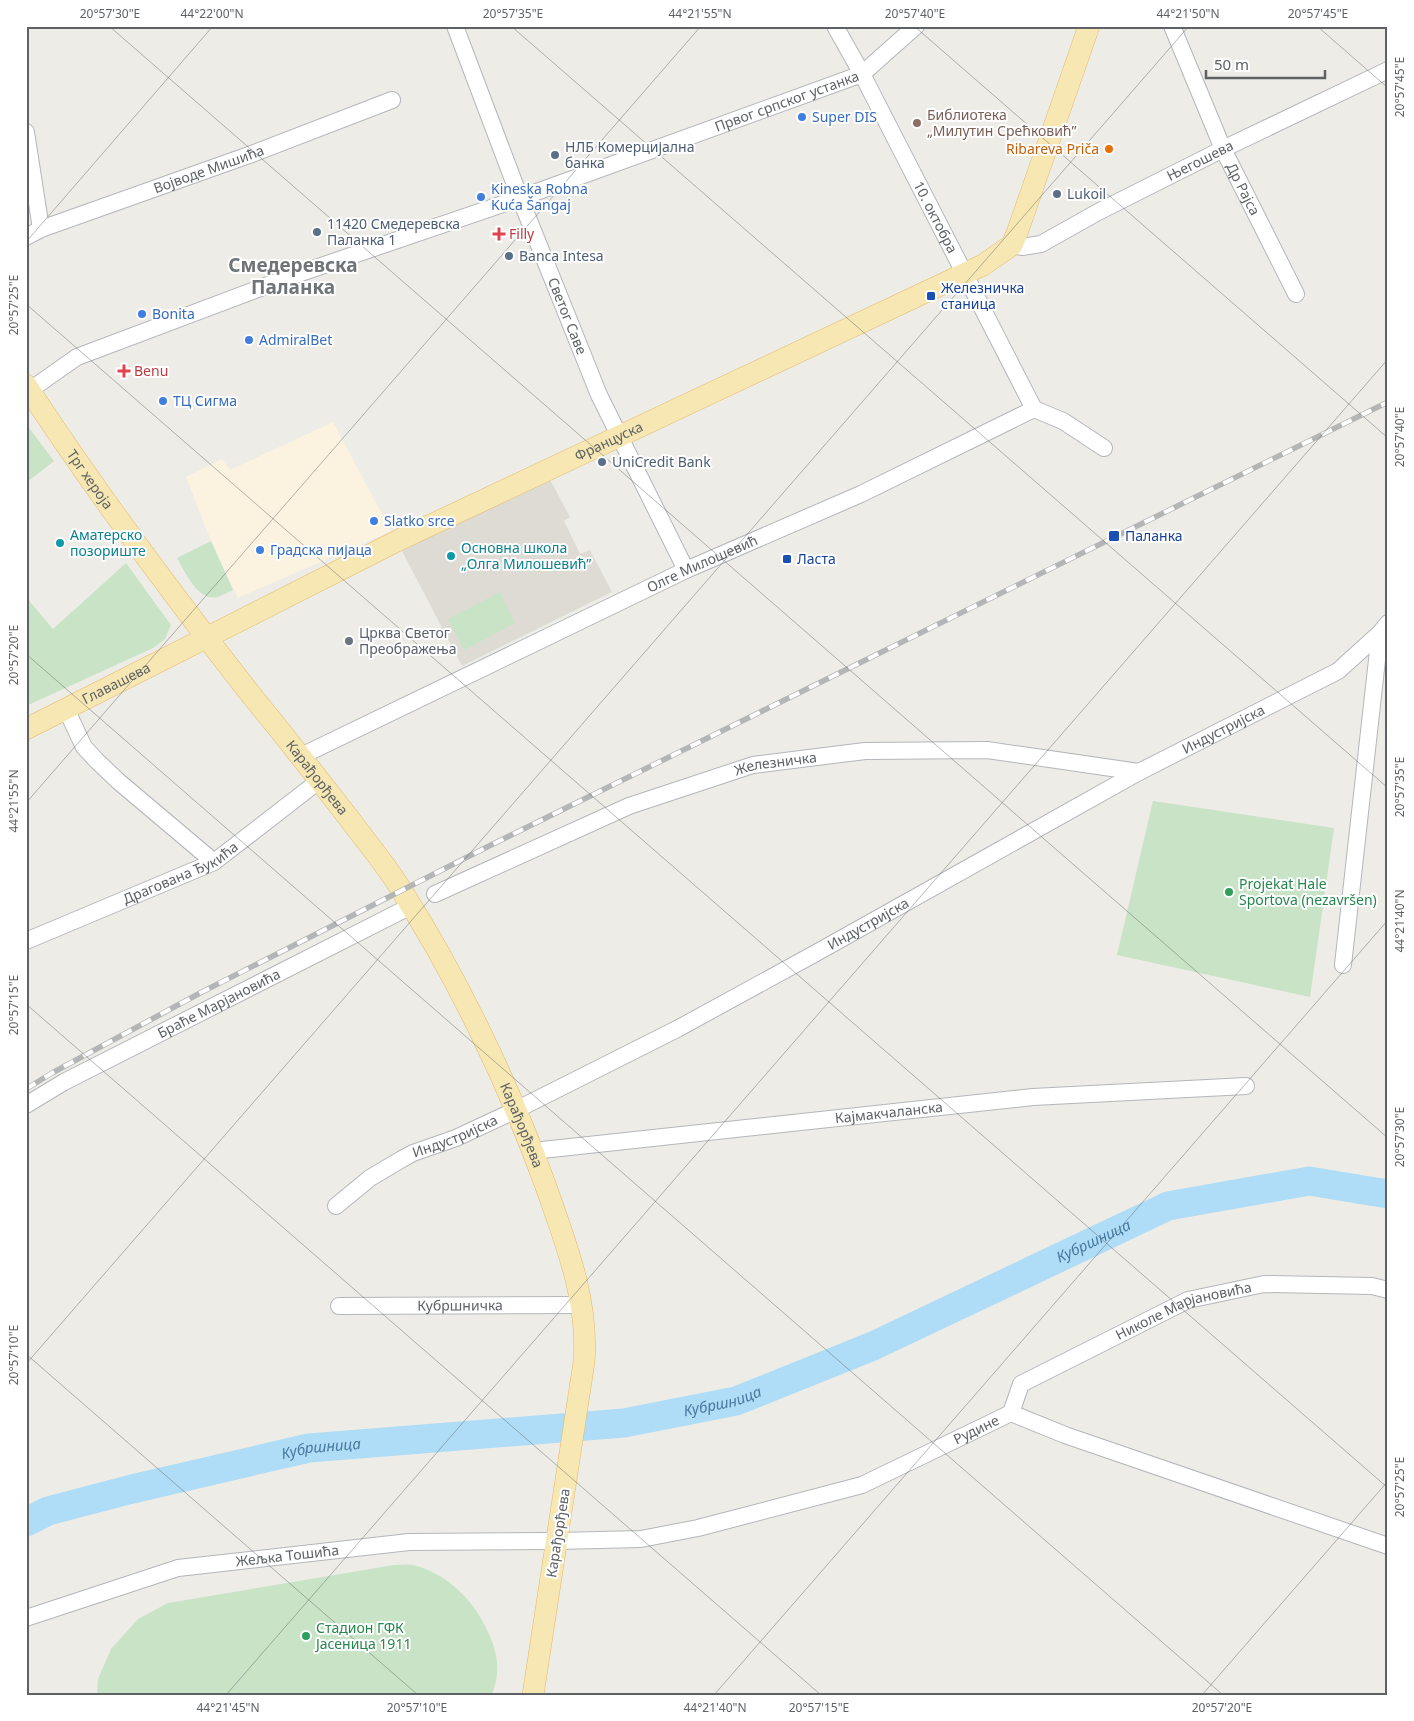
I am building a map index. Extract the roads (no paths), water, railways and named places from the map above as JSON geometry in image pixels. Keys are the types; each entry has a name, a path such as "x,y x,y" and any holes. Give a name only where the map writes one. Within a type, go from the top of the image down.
{"main road":[{"path":"1012,245 1032,193 1089,26"},
{"name":"Француска","path":"206,638 401,539 966,275 1012,245"},
{"name":"Трг хероја","path":"28,387 49,422 106,503 206,638"},
{"name":"Главашева","path":"26,730 206,638"},
{"name":"Карађорђева","path":"206,638 320,780 388,870 411,906 451,976 486,1045 516,1110 558,1219 582,1305 586,1330 584,1362 533,1695"}],"street":[{"name":"Светог Саве","path":"455,26 520,198 599,395 686,570"},
{"name":"10. октобра","path":"835,26 862,74 1034,410"},
{"name":"Првог српског устанка","path":"28,387 77,358 295,275 520,198 862,74 916,26"},
{"name":"Др Рајса","path":"1172,26 1223,149 1296,294"},
{"name":"Његошева","path":"1012,245 1022,247 1041,244 1098,212 1223,149 1388,70"},
{"name":"Војводе Мишића","path":"26,237 41,229 249,155 392,100"},
{"path":"26,132 41,229"},
{"path":"1034,410 1063,421 1104,448"},
{"name":"Олге Милошевић","path":"301,756 686,570 861,494 1034,410"},
{"path":"1343,964 1384,628"},
{"name":"Индустријска","path":"336,1206 370,1178 413,1153 456,1138 516,1110 686,1024 1139,772 1338,671 1384,628"},
{"path":"66,708 84,747 97,761 214,862"},
{"name":"Железничка","path":"435,894 629,806 753,765 864,751 987,750 1139,772"},
{"name":"Драгована Ђукића","path":"26,941 214,862 320,780"},
{"name":"Браће Марјановића","path":"26,1105 64,1082 411,906"},
{"name":"Кајмакчаланска","path":"532,1151 1033,1097 1246,1086"},
{"name":"Николе Марјановића","path":"1011,1413 1021,1384 1188,1300 1264,1284 1372,1286 1388,1290"},
{"name":"Кубршничка","path":"339,1306 582,1305"},
{"name":"Рудине","path":"558,1537 641,1539 698,1528 862,1485 1011,1413 1065,1436 1388,1546"},
{"name":"Жељка Тошића","path":"26,1618 178,1568 410,1542 558,1537"}],"waterway":[{"name":"Кубршница","path":"26,1522 48,1511 132,1489 309,1448 624,1423 736,1401 873,1346 1168,1206 1309,1181 1388,1194"}],"railway":[{"path":"26,1089 202,992 487,847 1388,402"}],"place":[{"name":"Super DIS","path":"802,117"},
{"name":"Библиотека „Милутин Срећковић”","path":"917,123"},
{"name":"Ribareva Priča","path":"1109,149"},
{"name":"НЛБ Комерцијална банка","path":"555,155"},
{"name":"Lukoil","path":"1057,194"},
{"name":"Kineska Robna Kuća Šangaj","path":"481,197"},
{"name":"11420 Смедеревска Паланка 1","path":"317,232"},
{"name":"Filly","path":"499,234"},
{"name":"Banca Intesa","path":"509,256"},
{"name":"Железничка станица","path":"931,296"},
{"name":"Bonita","path":"142,314"},
{"name":"AdmiralBet","path":"249,340"},
{"name":"Benu","path":"124,371"},
{"name":"ТЦ Сигма","path":"163,401"},
{"name":"UniCredit Bank","path":"602,462"},
{"name":"Slatko srce","path":"374,521"},
{"name":"Паланка","path":"1114,536"},
{"name":"Аматерско позориште","path":"60,543"},
{"name":"Градска пијаца","path":"260,550"},
{"name":"Основна школа „Олга Милошевић”","path":"451,556"},
{"name":"Ласта","path":"787,559"},
{"name":"Црква Светог Преображења","path":"349,641"},
{"name":"Projekat Hale Sportova (nezavršen)","path":"1229,892"},
{"name":"Стадион ГФК Јасеница 1911","path":"306,1636"}],"district":[{"name":"Смедеревска Паланка","path":"293,276"}]}
